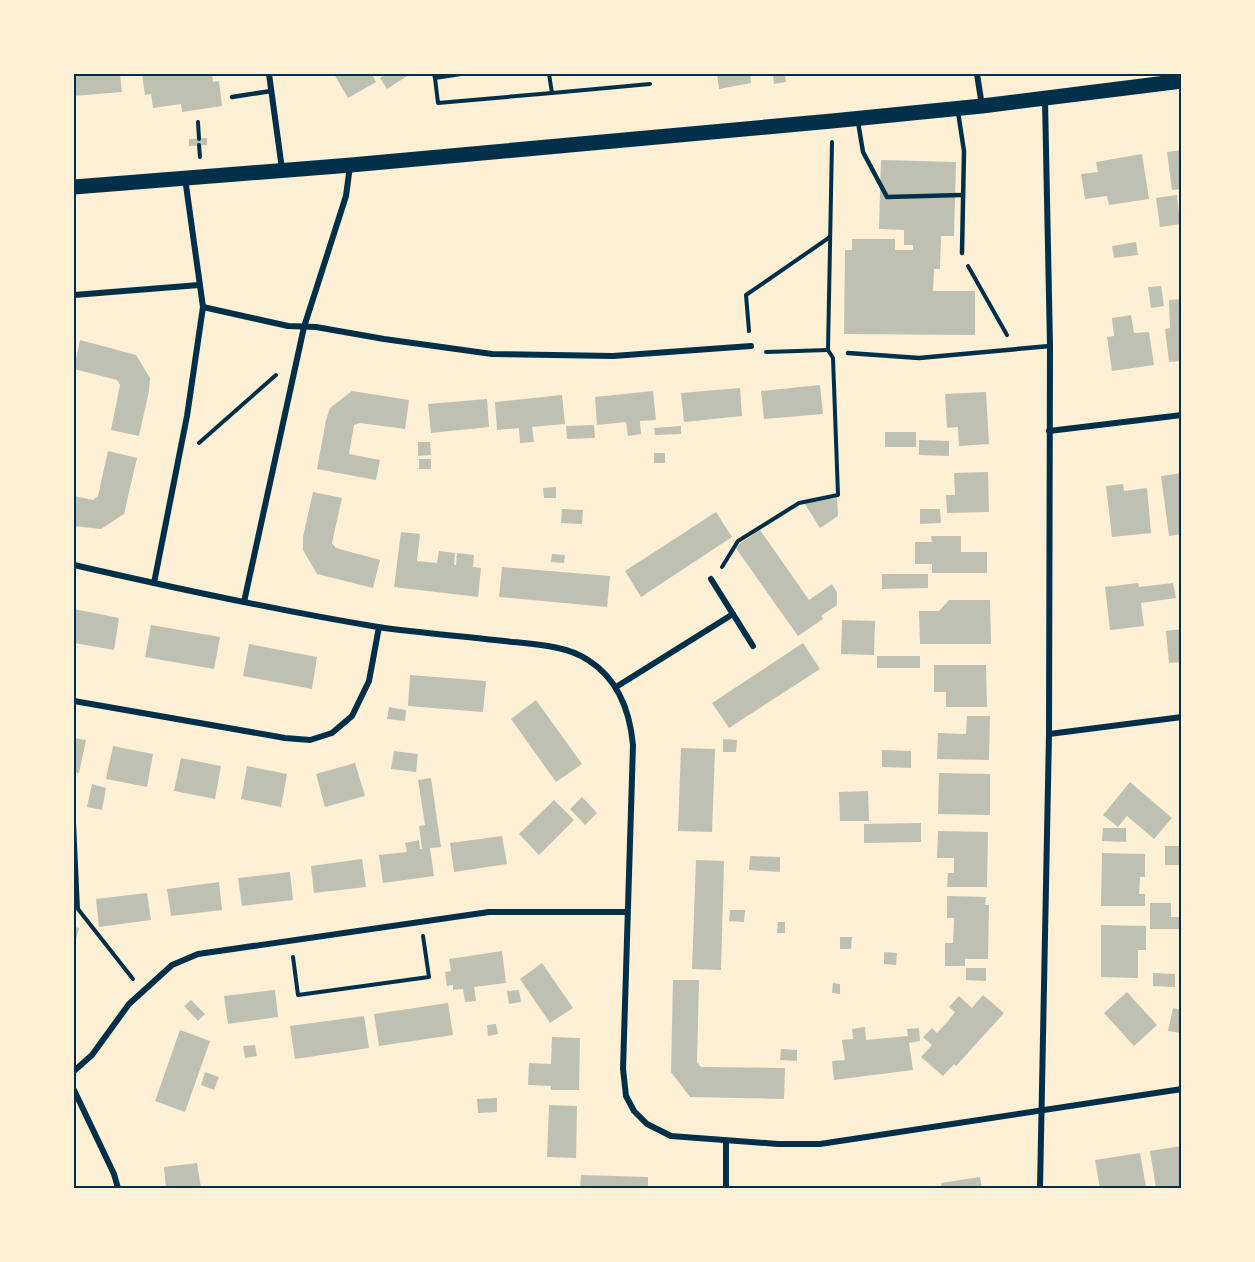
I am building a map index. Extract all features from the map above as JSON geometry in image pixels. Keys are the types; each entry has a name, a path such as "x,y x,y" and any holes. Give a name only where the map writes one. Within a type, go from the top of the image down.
{"main road":[{"path":"74,186 351,165 858,119 982,106 1178,79"}],"street":[{"path":"269,74 282,169"},
{"path":"977,74 982,106"},
{"path":"1040,1188 1049,734 1050,346 1045,97"},
{"path":"244,602 304,327 346,196 351,165"},
{"path":"154,583 198,350 203,307 185,177"},
{"path":"74,295 199,285"},
{"path":"203,307 288,326 316,327 492,354 614,356 751,346"},
{"path":"1049,431 1182,415"},
{"path":"74,566 244,602 379,627 551,646 587,658 603,671 616,687 625,706 631,726 633,745 623,1069 626,1096 634,1111 647,1124 671,1136 778,1144 820,1144 1182,1089"},
{"path":"711,579 753,646"},
{"path":"616,687 733,614"},
{"path":"74,701 285,738 310,740 332,733 352,716 369,681 379,627"},
{"path":"1049,734 1182,717"},
{"path":"74,1071 92,1055 129,1004 172,964 198,954 489,912 627,912"},
{"path":"74,1090 114,1174 118,1188"},
{"path":"726,1141 726,1188"}],"lane":[{"path":"232,97 272,91"},
{"path":"957,109 963,151 962,253"},
{"path":"858,119 863,152 887,197 962,195"},
{"path":"848,353 919,358 1050,346"}],"path":[{"path":"461,74 434,76 438,104 650,84"},
{"path":"549,74 552,93"},
{"path":"830,237 746,296 751,346 769,353 828,350 830,237 832,121"},
{"path":"198,122 199,139"},
{"path":"962,253 1007,334"},
{"path":"711,579 738,541 799,503 838,495 832,358"},
{"path":"177,468 189,452 274,376 294,369"},
{"path":"74,822 78,909 142,992"},
{"path":"290,939 298,995 429,977 421,921"}],"building":[{"path":"74,74 120,74 122,92 74,96"},
{"path":"142,74 212,74 213,82 219,81 222,106 182,112 181,104 153,108 151,94 145,95"},
{"path":"334,74 372,74 376,82 348,98"},
{"path":"386,74 409,75 387,89 380,78"},
{"path":"717,74 750,74 751,83 719,89"},
{"path":"773,74 785,74 786,82 774,84"},
{"path":"207,138 207,145 189,146 189,139"},
{"path":"1182,150 1182,189 1172,190 1167,152"},
{"path":"1142,154 1149,199 1109,205 1107,196 1085,199 1081,174 1098,172 1096,162"},
{"path":"881,160 956,162 954,236 941,236 940,269 934,269 933,291 975,291 975,335 844,334 845,250 852,250 852,239 895,239 895,250 913,250 913,245 904,245 904,230 879,229"},
{"path":"1177,195 1180,224 1160,227 1156,198"},
{"path":"1136,242 1138,255 1114,258 1112,246"},
{"path":"1161,286 1164,306 1151,308 1148,287"},
{"path":"1182,299 1182,361 1169,362 1165,329 1170,328 1169,300"},
{"path":"1131,315 1134,333 1149,332 1154,365 1112,371 1107,337 1114,336 1112,318"},
{"path":"80,340 136,355 150,378 139,436 111,430 120,385 117,380 74,369"},
{"path":"820,385 823,414 764,419 761,391"},
{"path":"740,388 742,416 684,422 681,393"},
{"path":"352,391 409,400 405,429 360,423 354,425 349,454 380,460 376,480 317,469 330,408"},
{"path":"653,391 656,420 640,421 641,434 628,436 626,422 597,425 595,397"},
{"path":"986,392 989,444 959,446 958,427 947,428 945,394"},
{"path":"562,395 565,424 532,427 534,442 520,443 519,428 497,430 495,402"},
{"path":"487,399 489,427 431,433 428,404"},
{"path":"594,425 595,438 567,439 566,426"},
{"path":"681,426 681,434 655,435 654,428"},
{"path":"885,432 916,432 916,447 885,447"},
{"path":"919,440 949,441 949,456 919,455"},
{"path":"418,442 430,442 431,455 418,456"},
{"path":"108,451 137,458 124,514 101,529 74,526 74,496 93,500 98,496"},
{"path":"654,453 665,453 665,463 654,463"},
{"path":"419,459 431,459 431,469 419,469"},
{"path":"988,472 989,512 947,513 946,495 955,495 954,473"},
{"path":"1182,473 1182,534 1169,536 1161,476"},
{"path":"1123,484 1124,491 1147,488 1151,533 1112,537 1106,486"},
{"path":"556,487 556,498 544,498 543,488"},
{"path":"313,492 342,498 332,543 336,548 380,560 373,588 317,574 303,550 303,537"},
{"path":"837,498 838,516 820,528 805,504 810,501"},
{"path":"562,509 583,510 582,524 561,523"},
{"path":"920,509 940,509 941,523 920,524"},
{"path":"716,512 732,537 641,597 625,571"},
{"path":"760,530 809,600 832,584 837,592 837,605 821,616 823,619 798,636 735,547"},
{"path":"401,532 420,534 417,561 437,563 439,551 455,553 454,565 456,565 457,553 474,555 473,567 481,568 478,597 394,587"},
{"path":"931,536 961,536 961,552 987,552 987,573 932,573 932,564 915,564 915,542 932,542"},
{"path":"552,554 565,555 564,563 551,562"},
{"path":"502,567 610,576 607,607 499,597"},
{"path":"882,574 928,574 928,588 882,589"},
{"path":"1138,583 1139,587 1173,583 1176,598 1141,603 1144,626 1110,630 1105,587"},
{"path":"949,600 990,600 991,644 920,644 919,611 939,611"},
{"path":"74,609 119,618 114,650 74,643"},
{"path":"842,620 875,621 874,655 841,654"},
{"path":"151,625 220,637 214,669 145,657"},
{"path":"1182,629 1182,662 1169,663 1166,631"},
{"path":"803,643 820,669 729,728 712,703"},
{"path":"249,644 317,657 312,689 243,676"},
{"path":"877,656 920,656 920,668 877,668"},
{"path":"934,665 986,665 987,707 946,707 946,692 934,692"},
{"path":"410,675 486,681 483,712 408,706"},
{"path":"536,700 582,764 556,782 511,719"},
{"path":"389,707 406,710 405,721 387,719"},
{"path":"967,716 990,716 989,760 937,759 938,733 966,734"},
{"path":"74,738 86,740 79,773 74,772"},
{"path":"723,739 737,740 736,752 723,752"},
{"path":"113,746 153,754 147,787 106,779"},
{"path":"681,748 715,749 712,832 678,831"},
{"path":"882,750 911,751 911,768 882,767"},
{"path":"394,751 418,754 416,772 391,769"},
{"path":"181,758 221,766 215,799 174,791"},
{"path":"355,763 365,796 325,807 316,774"},
{"path":"247,766 287,774 281,807 241,799"},
{"path":"939,773 990,774 990,815 938,814"},
{"path":"431,778 441,847 430,848 434,876 383,883 379,855 407,852 405,843 419,840 420,849 422,849 419,826 425,825 418,780"},
{"path":"1130,782 1172,818 1154,839 1127,816 1118,827 1103,815"},
{"path":"92,784 106,788 102,810 87,807"},
{"path":"868,791 869,821 840,821 839,792"},
{"path":"582,797 597,813 585,825 570,809"},
{"path":"554,800 574,820 539,855 519,834"},
{"path":"921,823 921,842 864,843 864,824"},
{"path":"1103,828 1126,828 1126,842 1102,841"},
{"path":"938,831 988,832 987,887 947,887 948,873 954,873 954,858 937,858"},
{"path":"502,836 507,864 454,872 450,843"},
{"path":"1165,846 1182,846 1182,865 1165,865"},
{"path":"1102,853 1145,854 1145,877 1140,877 1139,894 1145,894 1145,906 1101,906"},
{"path":"750,856 780,857 780,872 749,870"},
{"path":"362,859 366,887 314,893 311,866"},
{"path":"696,860 724,861 721,970 692,969"},
{"path":"290,872 293,900 242,906 238,878"},
{"path":"219,882 222,910 171,916 167,889"},
{"path":"147,893 151,920 99,927 96,899"},
{"path":"947,896 986,897 985,905 989,905 988,959 965,959 965,966 945,966 945,943 953,943 954,918 947,918"},
{"path":"1150,903 1171,903 1171,917 1179,917 1179,929 1150,929"},
{"path":"730,910 745,910 744,922 729,921"},
{"path":"778,922 785,922 785,933 777,933"},
{"path":"1101,925 1146,926 1146,950 1138,950 1138,978 1101,977"},
{"path":"74,927 79,928 74,947"},
{"path":"840,937 852,937 851,949 840,949"},
{"path":"502,951 506,983 474,987 476,1001 465,1002 463,989 453,990 453,985 447,986 445,972 451,971 449,959"},
{"path":"884,952 897,953 896,965 884,964"},
{"path":"542,963 573,1008 550,1023 520,979"},
{"path":"966,968 986,968 986,981 966,980"},
{"path":"1153,973 1175,974 1175,987 1153,986"},
{"path":"673,980 699,980 697,1062 701,1067 785,1068 784,1099 690,1097 671,1072"},
{"path":"833,983 840,984 840,994 832,993"},
{"path":"275,990 278,1017 228,1024 224,996"},
{"path":"519,990 521,1002 509,1004 507,991"},
{"path":"1127,992 1157,1025 1134,1046 1104,1013"},
{"path":"983,995 1004,1013 956,1066 954,1064 943,1076 921,1057 932,1045 923,1037 932,1028 937,1033 948,1021 955,1012 949,1007 959,996 972,1008"},
{"path":"191,1000 205,1014 198,1021 184,1006"},
{"path":"448,1003 453,1035 379,1046 374,1014"},
{"path":"1173,1008 1182,1010 1181,1033 1168,1031"},
{"path":"364,1016 369,1048 295,1059 290,1026"},
{"path":"496,1024 498,1034 488,1036 487,1025"},
{"path":"865,1027 866,1040 908,1036 907,1029 919,1028 920,1041 909,1043 913,1070 834,1080 832,1061 845,1060 842,1040 853,1039 852,1029"},
{"path":"180,1030 210,1041 185,1112 155,1101"},
{"path":"552,1037 580,1038 579,1090 551,1090 551,1086 528,1085 529,1063 551,1064"},
{"path":"255,1045 257,1056 245,1058 243,1046"},
{"path":"781,1049 797,1050 797,1061 780,1060"},
{"path":"205,1072 219,1077 214,1090 201,1085"},
{"path":"497,1098 497,1112 478,1113 477,1099"},
{"path":"549,1105 577,1106 576,1158 547,1157"},
{"path":"1182,1146 1182,1188 1164,1188 1164,1186 1156,1188 1150,1151"},
{"path":"1140,1153 1146,1187 1100,1188 1095,1160"},
{"path":"197,1163 201,1188 166,1188 164,1167"},
{"path":"581,1175 648,1177 648,1188 580,1188"},
{"path":"980,1177 982,1188 942,1188 941,1183"}]}
